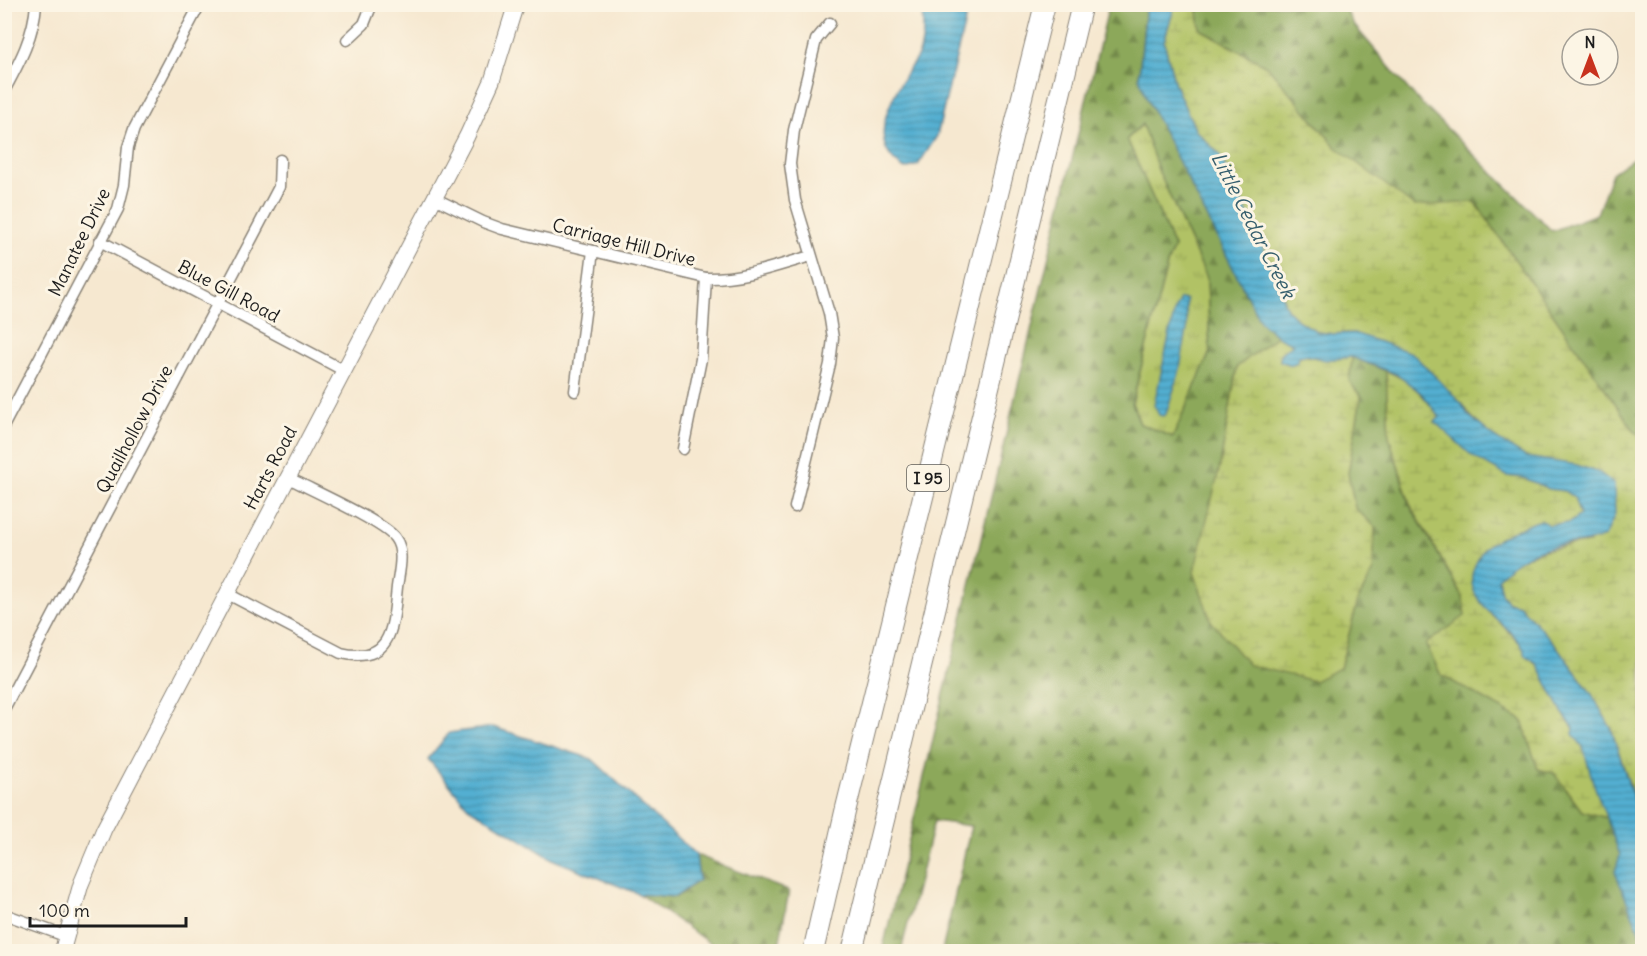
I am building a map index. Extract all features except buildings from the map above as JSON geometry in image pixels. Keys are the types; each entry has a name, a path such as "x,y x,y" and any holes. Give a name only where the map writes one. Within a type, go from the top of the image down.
{"highway":[{"name":"I 95","path":"813,951 845,812 1045,4"},
{"name":"I 95","path":"852,951 1082,4"}],"street":[{"path":"4,91 27,44 36,4"},
{"name":"Manatee Drive","path":"4,425 9,408 100,242 122,197 125,162 134,129 200,4"},
{"path":"347,40 364,24 372,4"},
{"name":"Harts Road","path":"63,944 81,884 104,829 467,136 492,81 516,4"},
{"path":"795,507 830,364 833,338 829,313 795,200 790,164 794,130 816,40 830,23"},
{"name":"Quailhollow Drive","path":"4,710 279,187 280,160"},
{"name":"Carriage Hill Drive","path":"434,198 502,229 706,278 732,278 747,275 811,256"},
{"name":"Blue Gill Road","path":"100,242 343,370"},
{"path":"574,391 593,251"},
{"path":"682,449 701,359 706,278"},
{"path":"226,593 341,653 352,656 365,655 377,650 387,642 393,630 400,557 396,539 382,527 287,477"},
{"path":"4,914 63,944"}],"green space":[{"path":"1109,5 1146,5 1139,77 1146,97 1260,321 1277,336 1237,367 1220,466 1340,668 1358,600 1373,572 1375,527 1355,508 1348,473 1361,397 1349,381 1352,357 1386,371 1389,436 1409,504 1463,597 1466,616 1426,645 1441,675 1522,720 1538,769 1554,773 1582,811 1607,818 1620,855 1616,872 1642,938 1642,951 942,951 971,826 934,821 901,951 882,952","holes":["1142,124 1159,172 1207,278 1210,352 1173,437 1140,424 1132,403 1168,261 1174,247 1127,139"]},
{"path":"1175,5 1197,5 1200,29 1268,67 1336,147 1414,206 1475,202 1635,432 1642,436 1642,785 1632,792 1611,728 1591,693 1555,644 1519,605 1508,602 1500,593 1497,578 1518,561 1529,556 1551,548 1590,543 1577,465 1538,460 1518,453 1490,434 1461,403 1354,333 1318,332 1297,320 1287,309 1257,233 1219,154 1196,131 1175,85 1164,41"},
{"path":"1197,5 1343,5 1354,25 1414,96 1552,231 1597,214 1612,173 1642,152 1642,436 1635,432 1475,202 1414,207 1336,147 1268,67 1200,29"},
{"path":"1143,124 1159,172 1207,278 1210,352 1173,438 1140,424 1132,403 1168,261 1174,247 1127,139"},
{"path":"1277,336 1294,344 1281,353 1280,361 1291,365 1304,356 1321,359 1352,357 1349,381 1361,397 1348,473 1355,508 1375,527 1373,572 1358,600 1340,668 1314,681 1249,665 1211,621 1194,572 1220,466 1237,367"},
{"path":"1386,371 1403,379 1423,396 1440,418 1435,422 1507,476 1524,478 1549,489 1565,491 1574,497 1580,515 1569,523 1548,525 1484,549 1488,611 1524,647 1526,656 1537,664 1562,712 1574,728 1574,734 1583,747 1607,818 1582,811 1554,773 1538,769 1522,720 1441,675 1426,644 1465,616 1463,597 1410,504 1389,436"},
{"path":"1642,785 1642,805 1636,806 1632,792"},
{"path":"696,855 789,891 778,951 721,951 639,894 676,897 699,880"}],"water":[{"path":"920,5 969,5 937,136 918,165 905,169 893,160 886,149 883,137 884,125 892,99 920,51 923,28"},
{"path":"1146,5 1175,5 1164,41 1175,85 1196,131 1219,154 1257,233 1287,309 1297,320 1318,332 1354,333 1412,353 1461,403 1468,415 1497,439 1526,457 1577,465 1600,473 1614,484 1615,514 1605,537 1538,551 1516,562 1498,578 1501,593 1508,602 1519,605 1555,644 1591,693 1611,728 1642,826 1642,938 1615,872 1620,855 1593,782 1583,747 1573,734 1574,728 1562,712 1537,664 1526,656 1521,644 1480,601 1473,589 1472,576 1477,561 1488,545 1541,520 1548,525 1569,523 1580,515 1574,497 1565,491 1549,489 1524,478 1507,476 1472,456 1435,422 1440,417 1421,393 1398,375 1352,357 1325,360 1306,355 1299,356 1297,362 1291,365 1280,361 1281,353 1293,344 1277,336 1260,321 1146,97 1139,77"},
{"path":"1180,299 1186,300 1187,330 1179,373 1166,414 1163,416 1159,415 1154,405 1175,309"},
{"path":"493,727 592,759 696,855 699,880 675,897 639,894 554,860 468,807 428,759 449,733"}],"water label":[{"name":"Little Cedar Creek","path":"1254,225"}]}
